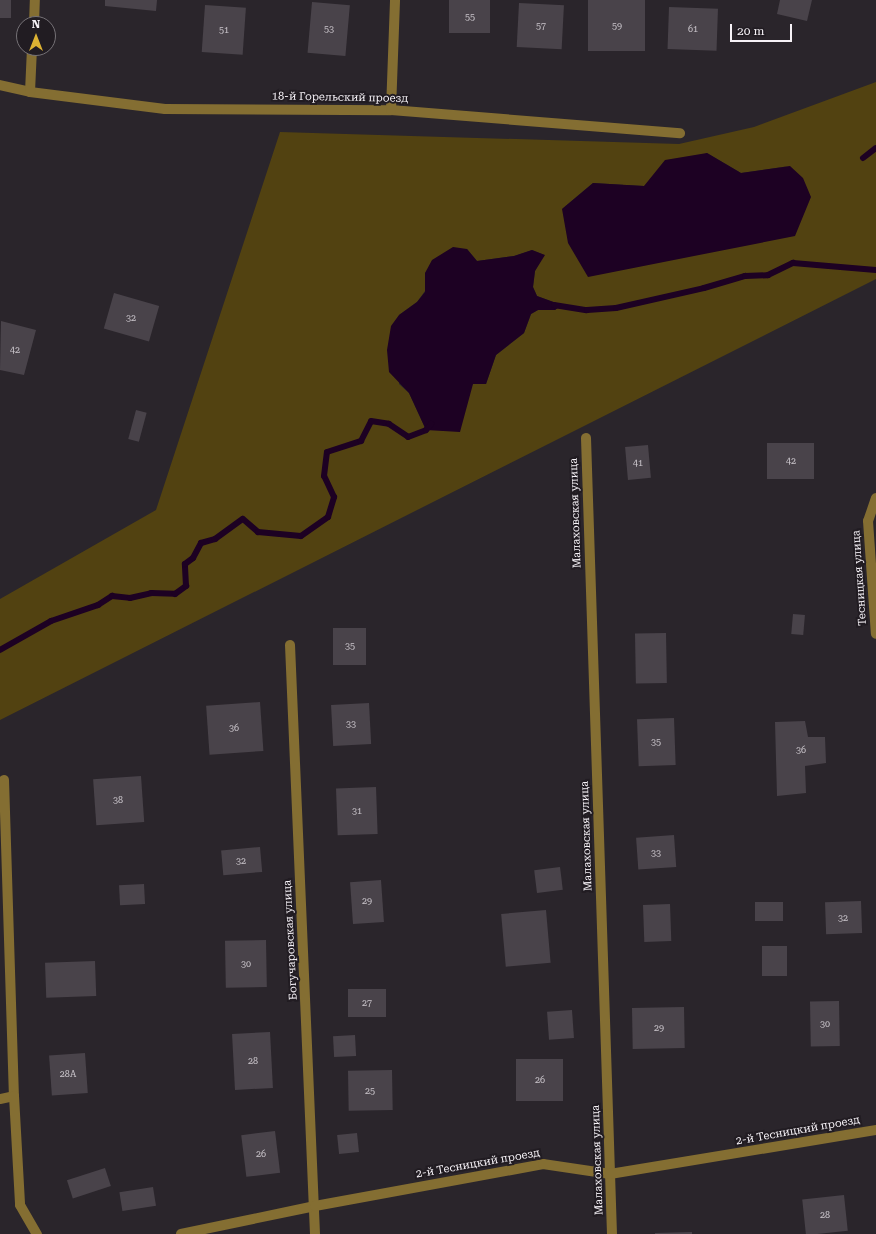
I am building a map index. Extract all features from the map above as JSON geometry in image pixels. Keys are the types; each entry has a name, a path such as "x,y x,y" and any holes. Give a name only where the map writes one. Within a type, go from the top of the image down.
{"street":[{"path":"34,16 35,0"},
{"path":"391,110 395,0"},
{"path":"30,92 32,56"},
{"name":"18-й Горельский проезд","path":"0,85 30,92 165,109 391,110 680,133"},
{"name":"Малаховская улица","path":"586,438 612,1234"},
{"name":"Тесницкая улица","path":"876,498 868,522 876,634"},
{"name":"Богучаровская улица","path":"290,645 315,1234"},
{"path":"4,780 14,1096 20,1205 37,1234"},
{"path":"0,1099 14,1096"},
{"name":"2-й Тесницкий проезд","path":"180,1234 314,1206 543,1164 610,1174 876,1130"}],"shaded area":[{"path":"876,82 876,279 0,720 0,599 156,510 280,132 679,144 754,127","holes":["707,153 741,173 790,166 562,209 593,183 644,186","467,249 477,261 514,256 532,250 544,255 535,271 533,287 537,296 561,305 555,310 538,310 531,314 524,333 496,355 486,384 473,384 426,430 409,393 399,384 399,315 417,302 425,291 425,273"]},
{"path":"707,153 741,173 790,166 803,178 811,197 795,236 588,277 568,243 562,209 593,183 644,186 665,160"},
{"path":"453,247 467,249 477,261 514,256 532,250 545,255 535,271 533,287 537,296 562,305 555,310 538,310 531,314 524,333 496,355 486,384 473,384 460,432 426,430 409,393 389,372 387,350 391,326 399,315 417,302 425,292 425,273 432,260"}],"building":[{"path":"0,0 11,0 11,18 0,18"},
{"path":"105,0 157,0 156,11 105,6"},
{"path":"449,0 490,0 490,33 449,33"},
{"path":"588,0 645,0 645,51 588,51"},
{"path":"780,0 812,0 807,21 777,14"},
{"path":"312,2 350,5 345,56 308,53"},
{"path":"519,3 564,5 562,49 517,47"},
{"path":"205,5 246,8 243,55 202,52"},
{"path":"669,7 718,9 717,51 668,49"},
{"path":"114,293 159,306 149,342 104,329"},
{"path":"1,321 36,330 24,375 0,370"},
{"path":"136,410 147,413 139,442 128,439"},
{"path":"767,443 814,443 814,479 767,479"},
{"path":"648,445 651,478 628,480 625,447"},
{"path":"793,614 805,615 803,635 791,634"},
{"path":"333,628 366,628 366,665 333,665"},
{"path":"666,633 667,683 636,684 635,634"},
{"path":"260,702 263,751 210,755 206,706"},
{"path":"369,703 371,744 333,746 331,705"},
{"path":"674,718 676,765 639,766 637,719"},
{"path":"805,721 808,737 825,737 826,763 805,766 806,793 777,796 775,722"},
{"path":"141,776 144,822 96,825 93,779"},
{"path":"376,787 378,834 338,835 336,788"},
{"path":"674,835 676,867 638,870 636,838"},
{"path":"260,847 262,872 223,875 221,850"},
{"path":"560,867 563,890 537,893 534,870"},
{"path":"381,880 384,922 353,924 350,882"},
{"path":"144,884 145,904 120,905 119,885"},
{"path":"861,901 862,933 826,934 825,902"},
{"path":"755,902 783,902 783,921 755,921"},
{"path":"670,904 671,941 644,942 643,905"},
{"path":"546,910 551,963 506,967 501,914"},
{"path":"266,940 267,987 226,988 225,941"},
{"path":"762,946 787,946 787,976 762,976"},
{"path":"95,961 96,996 46,998 45,963"},
{"path":"348,989 386,989 386,1017 348,1017"},
{"path":"839,1001 840,1046 811,1046 810,1002"},
{"path":"684,1007 685,1048 633,1049 632,1008"},
{"path":"572,1010 574,1038 549,1040 547,1012"},
{"path":"270,1032 273,1088 235,1090 232,1034"},
{"path":"355,1035 356,1056 334,1057 333,1036"},
{"path":"85,1053 88,1093 52,1095 49,1056"},
{"path":"516,1059 563,1059 563,1101 516,1101"},
{"path":"392,1070 393,1110 349,1111 348,1071"},
{"path":"275,1131 280,1173 246,1177 241,1135"},
{"path":"357,1133 359,1152 339,1154 337,1135"},
{"path":"105,1168 111,1186 73,1198 67,1180"},
{"path":"153,1187 156,1206 122,1211 119,1192"},
{"path":"844,1195 848,1231 806,1234 802,1199"},
{"path":"692,1232 692,1234 655,1234 655,1233"}],"waterway":[{"path":"863,158 876,148"},
{"path":"554,305 587,310 616,308 704,288 745,276 768,275 793,263 876,270"},
{"path":"0,650 51,621 98,605 112,596 130,598 151,593 175,594 186,586 185,564 193,558 201,543 215,539 243,519 258,532 301,536 328,517 334,497 324,476 327,452 361,441 371,421 389,424 408,437 426,430 431,424"}]}
